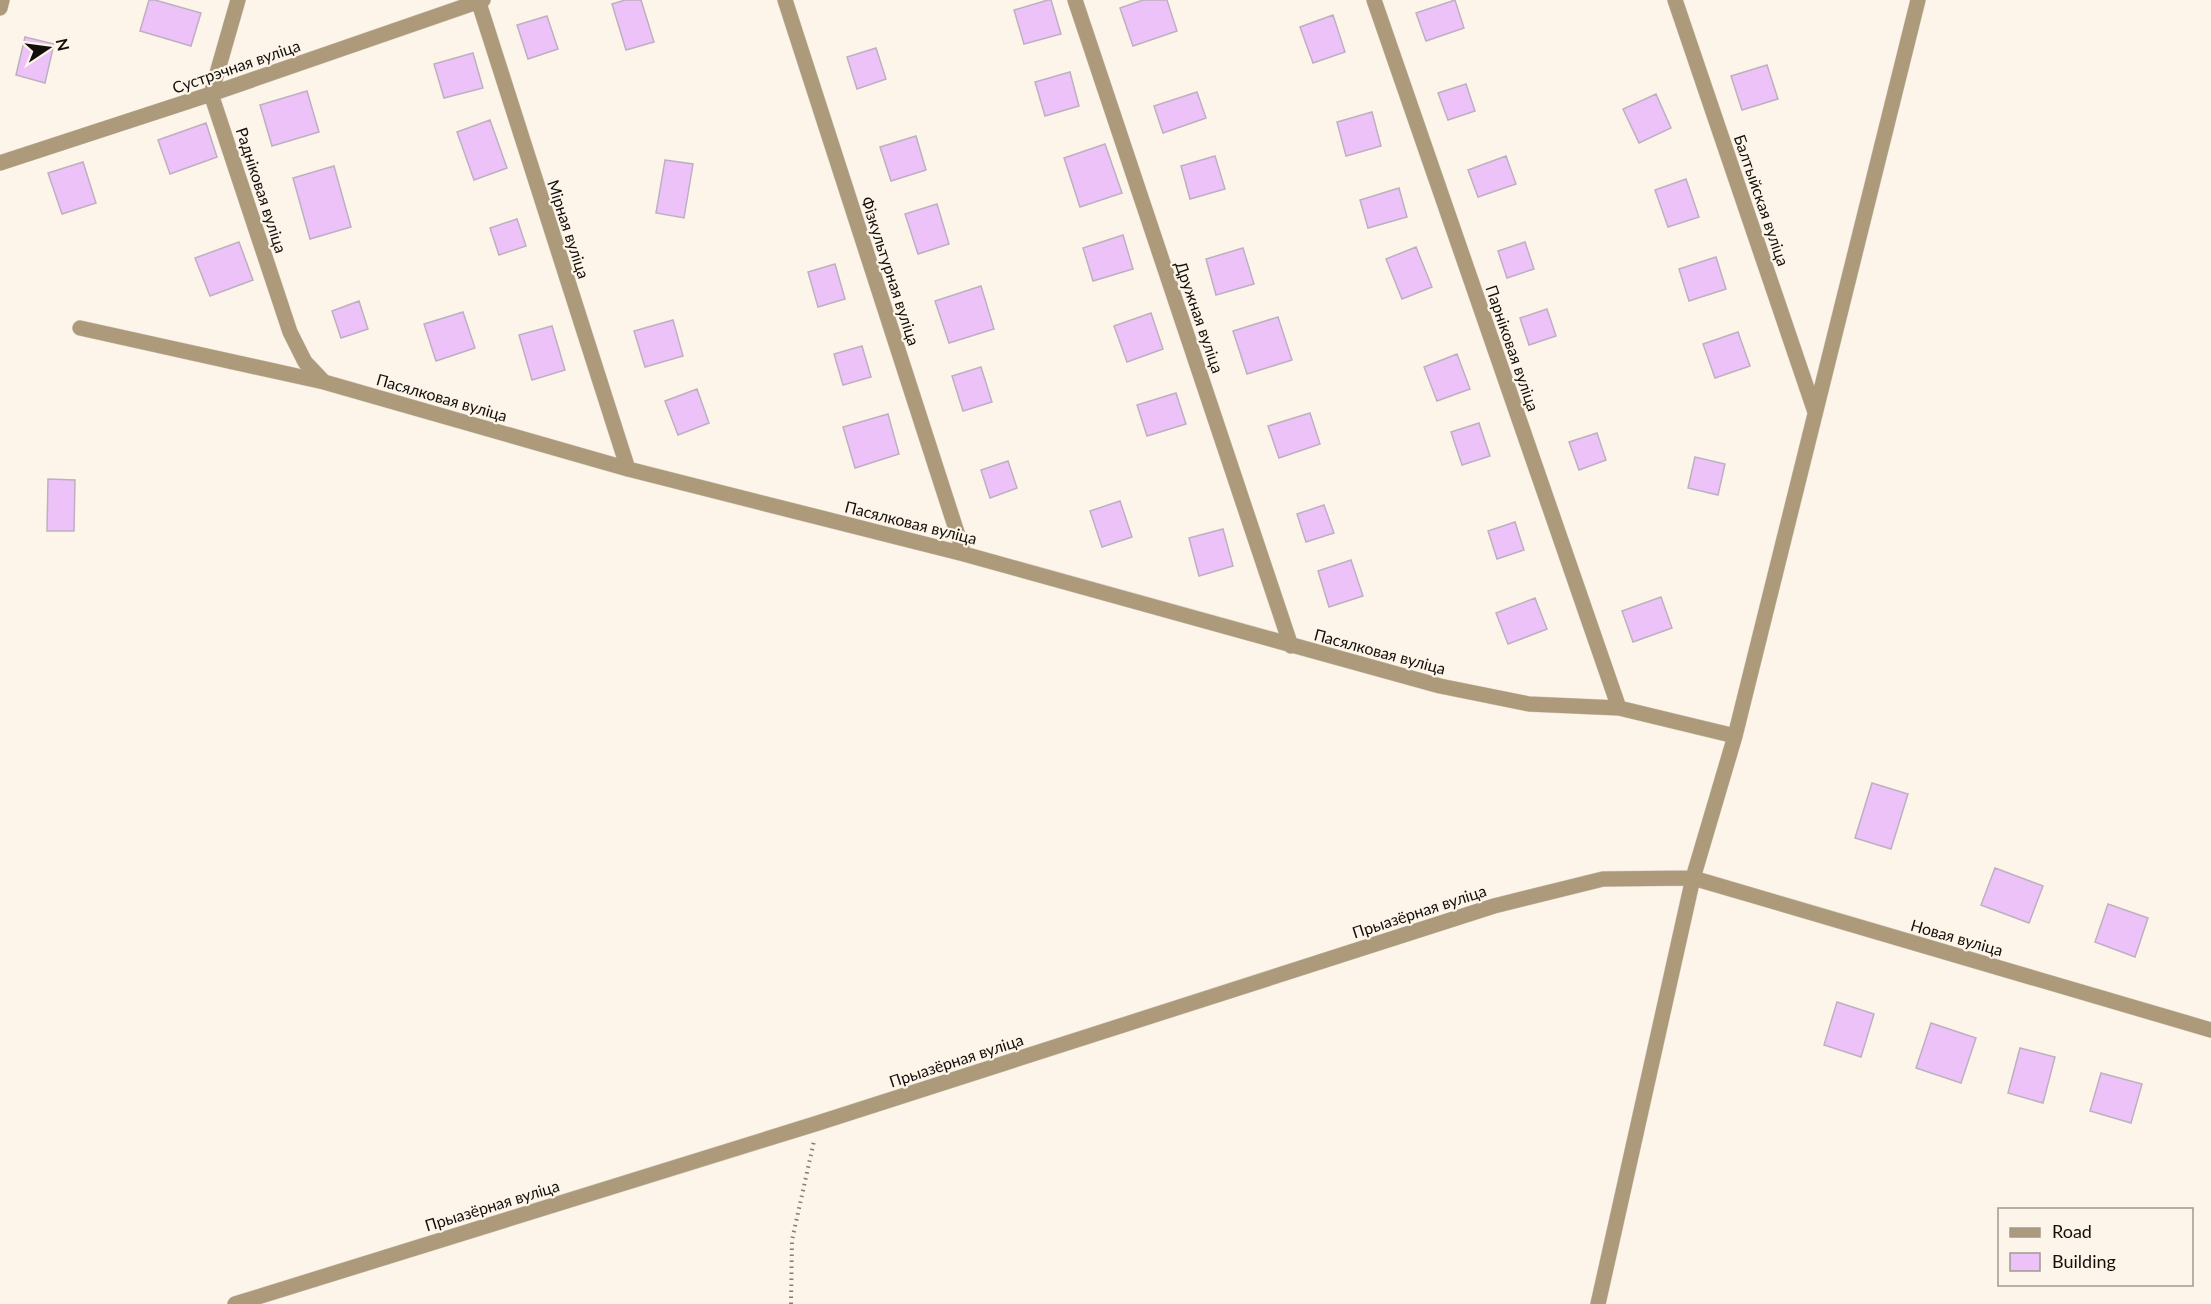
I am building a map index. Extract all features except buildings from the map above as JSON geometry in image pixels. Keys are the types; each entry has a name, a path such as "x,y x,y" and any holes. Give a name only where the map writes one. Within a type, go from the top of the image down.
{"street":[{"path":"0,8 2,0"},
{"path":"211,94 238,0"},
{"name":"Фізкультурная вуліца","path":"785,0 964,554"},
{"name":"Дружная вуліца","path":"1075,0 1291,646"},
{"name":"Парніковая вуліца","path":"1374,0 1619,708"},
{"name":"Балтыйская вуліца","path":"1675,0 1815,412"},
{"path":"1598,1304 1693,878 1735,736 1918,0"},
{"name":"Сустрэчная вуліца","path":"0,163 211,94 479,1"},
{"name":"Мірная вуліца","path":"479,1 628,469"},
{"name":"Радніковая вуліца","path":"211,94 290,332 305,362 324,382"},
{"name":"Пасялковая вуліца","path":"80,328 324,382 628,469 964,554 1440,686 1529,704 1619,708 1735,736"},
{"name":"Новая вуліца","path":"1693,878 2211,1030"},
{"name":"Прыазёрная вуліца","path":"235,1304 818,1123 1494,906 1603,879 1693,878"}],"path":[{"path":"791,1304 792,1240 818,1123"}]}
